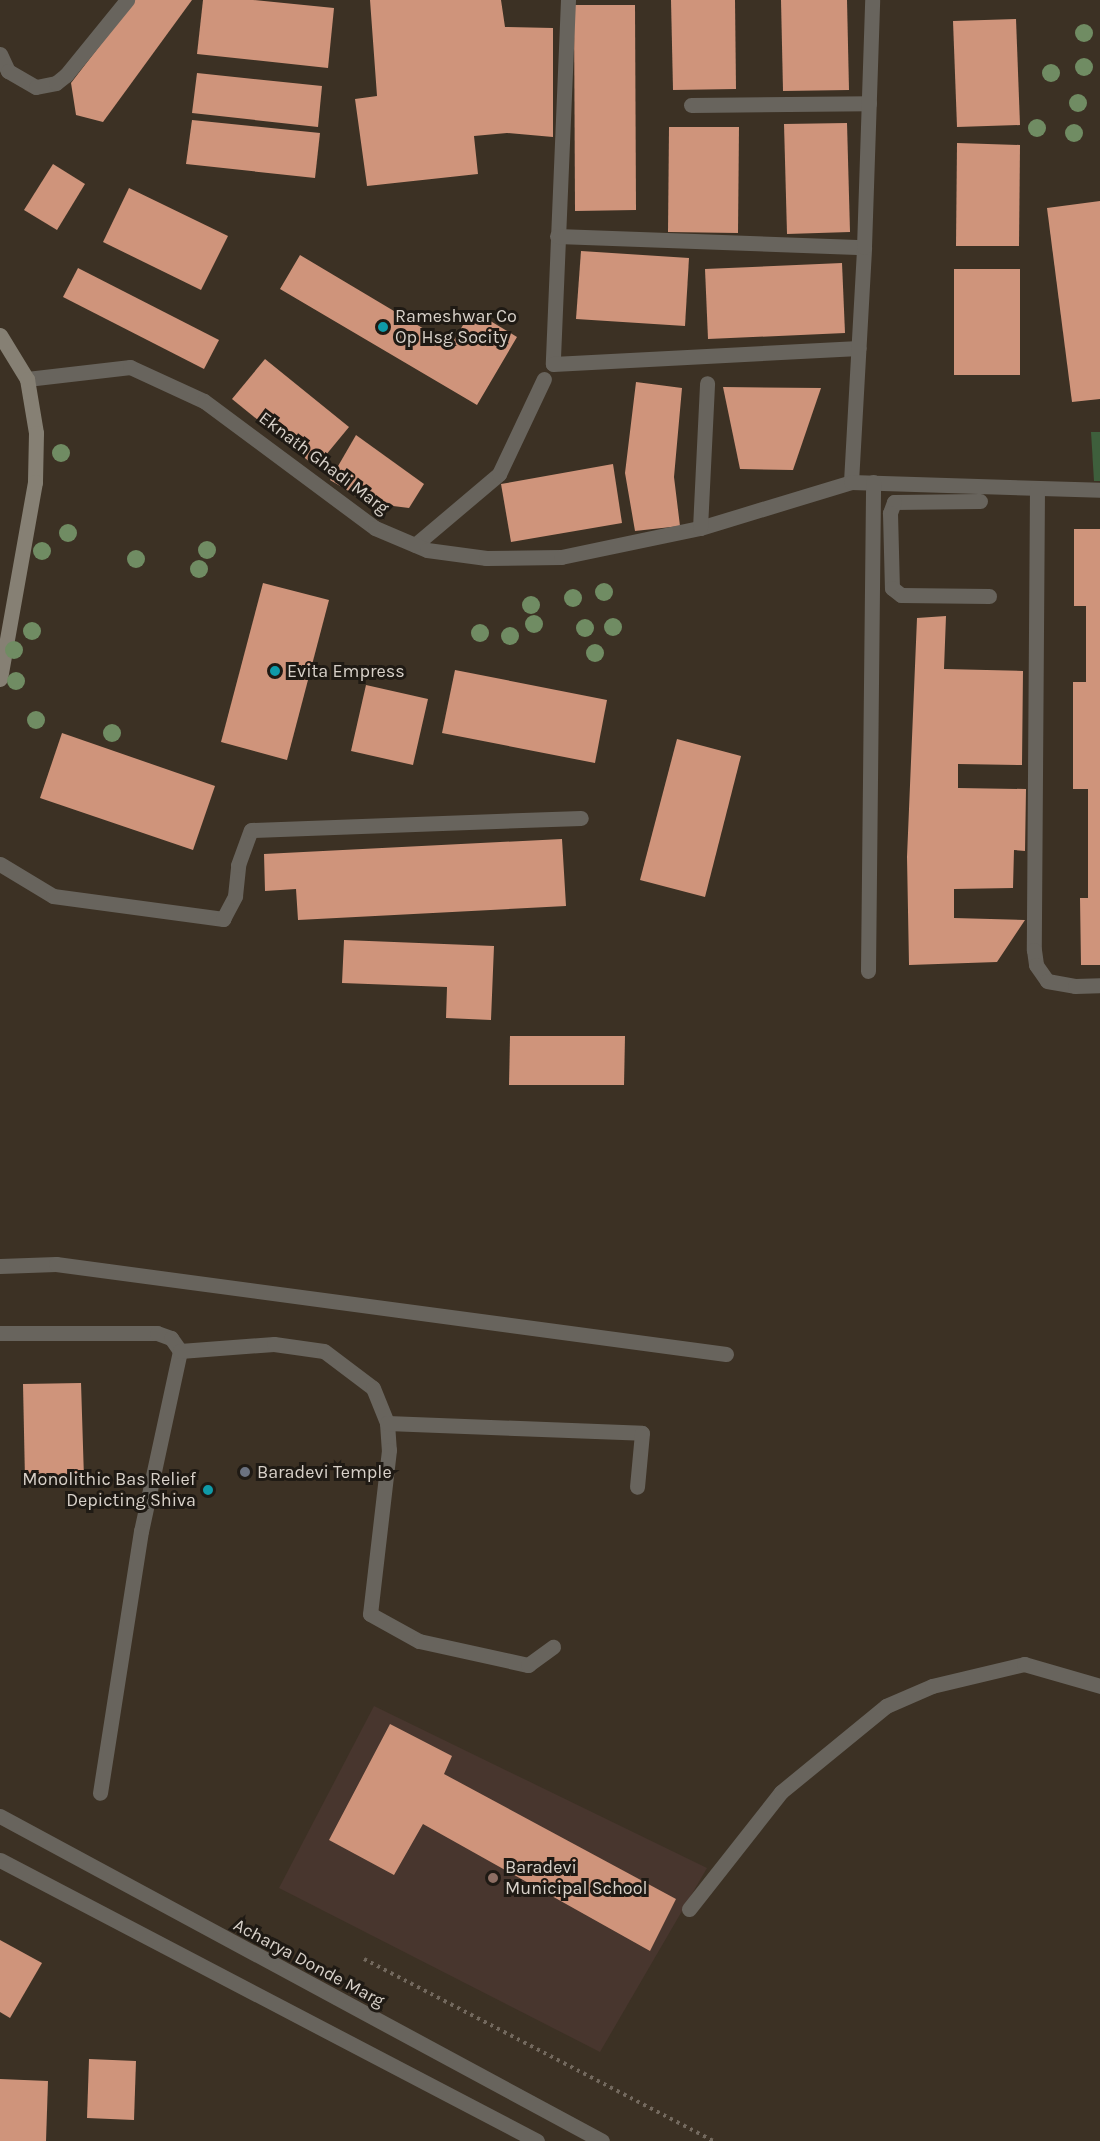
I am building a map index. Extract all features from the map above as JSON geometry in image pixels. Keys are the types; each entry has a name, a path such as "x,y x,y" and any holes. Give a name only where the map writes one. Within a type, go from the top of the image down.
{"main road":[{"path":"0,335 27,379 36,433 35,482 0,679"}],"street":[{"path":"0,54 8,71 36,87 56,83 66,75 127,0"},
{"path":"568,0 553,364 859,348"},
{"path":"851,482 864,247 872,0"},
{"path":"691,105 869,103"},
{"path":"557,236 864,247"},
{"name":"Eknath Ghadi Marg","path":"27,379 130,368 204,401 375,528 415,545 486,558 561,557 700,528 851,482 881,482 934,493"},
{"path":"415,545 499,474 544,380"},
{"path":"700,528 707,383"},
{"path":"881,482 894,502"},
{"path":"868,971 872,578 881,482"},
{"path":"1037,489 1034,950 1036,965 1047,981 1075,986 1100,985"},
{"path":"894,502 934,493 1100,489"},
{"path":"934,493 980,501"},
{"path":"894,502 890,513 892,588 901,595 989,596"},
{"path":"872,578 892,578"},
{"path":"0,864 53,896 223,919 235,896 238,865 251,830 400,828 581,818"},
{"path":"0,1266 56,1264 726,1354"},
{"path":"0,1333 157,1333 171,1338 180,1351 141,1531 100,1793"},
{"path":"180,1351 274,1344 324,1351 373,1388 387,1423 389,1450 370,1614 419,1641 528,1665 553,1647"},
{"path":"387,1423 642,1433 638,1486"},
{"path":"689,1909 781,1792 886,1706 932,1686 1024,1664 1100,1686"},
{"name":"Acharya Donde Marg","path":"0,1816 602,2141"},
{"path":"0,1860 537,2141"}],"path":[{"path":"364,1959 713,2141"}],"shaded area":[{"name":"Baradevi Municipal School","path":"374,1706 707,1868 600,2052 279,1888"}],"green space":[{"path":"1091,432 1100,432 1100,481 1094,481"}],"building":[{"path":"135,0 192,0 103,122 76,115 71,83"},
{"path":"203,0 253,0 334,8 328,68 197,54"},
{"path":"370,0 501,0 505,27 553,28 553,137 507,133 474,136 478,174 367,186 355,99 377,96"},
{"path":"671,0 735,0 736,89 673,90"},
{"path":"781,0 847,0 849,90 783,91"},
{"path":"574,5 635,5 636,210 575,211"},
{"path":"1016,19 1020,125 957,127 953,21"},
{"path":"197,73 322,86 318,127 192,113"},
{"path":"192,120 320,133 315,178 186,164"},
{"path":"847,123 850,232 787,234 784,124"},
{"path":"669,127 739,127 738,233 668,232"},
{"path":"957,143 1020,145 1019,246 956,246"},
{"path":"53,164 85,184 57,230 24,210"},
{"path":"129,188 228,236 201,290 103,242"},
{"path":"1100,201 1100,399 1072,402 1047,208"},
{"path":"581,251 689,258 685,326 576,319"},
{"name":"Rameshwar Co Op Hsg Socity","path":"300,255 451,345 472,310 517,337 477,405 280,289"},
{"path":"842,263 845,333 708,339 705,269"},
{"path":"78,268 219,340 204,369 63,297"},
{"path":"954,269 1020,269 1020,375 954,375"},
{"path":"265,359 349,427 316,467 232,399"},
{"path":"636,382 682,388 674,477 680,526 635,531 625,473"},
{"path":"723,387 821,388 793,470 740,469"},
{"path":"356,435 424,484 409,508 369,503 330,480"},
{"path":"613,464 622,523 511,542 501,484"},
{"path":"1074,529 1100,529 1100,965 1081,965 1080,898 1088,898 1088,789 1073,789 1073,682 1086,682 1086,606 1074,606"},
{"name":"Evita Empress","path":"263,583 329,600 287,760 221,742"},
{"path":"946,616 944,669 1023,671 1022,765 958,764 958,788 1026,789 1025,851 1014,850 1013,888 954,889 954,918 1025,920 997,962 909,965 907,857 917,618"},
{"path":"455,670 607,700 595,763 442,733"},
{"path":"366,685 428,699 413,765 351,751"},
{"path":"62,733 215,786 193,850 40,798"},
{"path":"677,739 741,756 705,897 640,880"},
{"path":"562,839 566,906 298,920 296,889 265,891 264,854"},
{"path":"344,940 494,946 491,1020 446,1018 447,987 342,983"},
{"path":"510,1036 625,1036 624,1085 509,1085"},
{"path":"81,1383 84,1479 25,1480 23,1384"},
{"path":"390,1724 452,1756 444,1774 676,1899 650,1951 423,1824 394,1875 329,1840"},
{"path":"0,1940 42,1963 10,2018 0,2012"},
{"path":"89,2059 136,2061 134,2120 87,2118"},
{"path":"0,2079 48,2081 46,2141 0,2141"}],"place":[{"name":"Rameshwar Co Op Hsg Socity","path":"383,327"},
{"name":"Evita Empress","path":"275,671"},
{"name":"Baradevi Temple","path":"245,1472"},
{"name":"Monolithic Bas Relief Depicting Shiva","path":"208,1490"},
{"name":"Baradevi Municipal School","path":"493,1878"}]}
